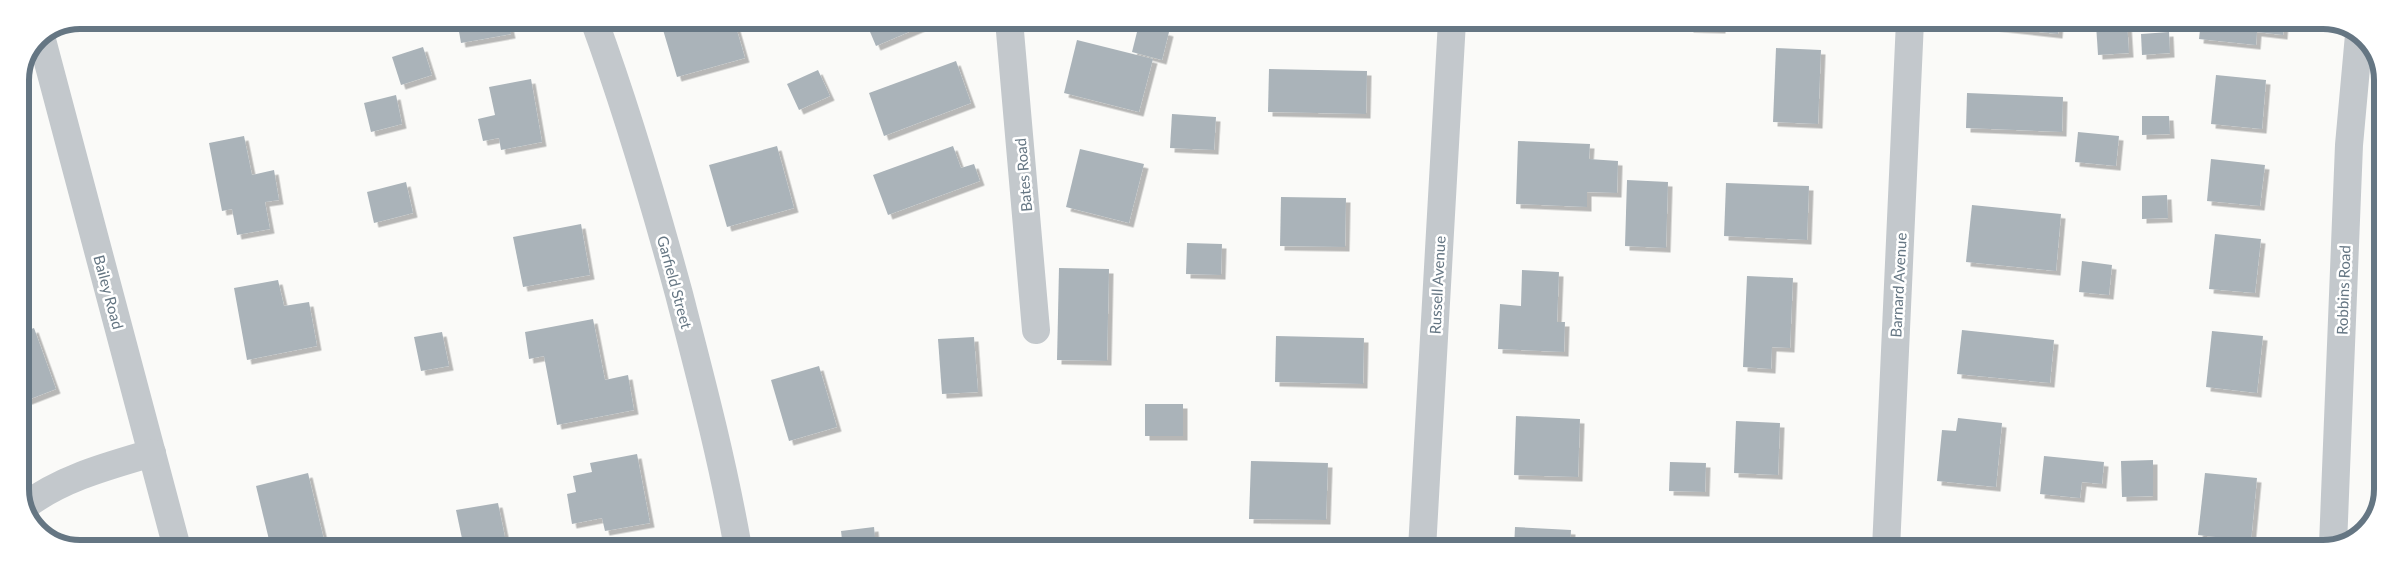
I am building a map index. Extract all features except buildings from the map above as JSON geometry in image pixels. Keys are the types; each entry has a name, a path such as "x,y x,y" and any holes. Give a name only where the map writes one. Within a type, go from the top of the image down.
{"street":[{"name":"Garfield Street","path":"597,29 611,66 658,216 717,440 736,540"},
{"name":"Bates Road","path":"1010,29 1036,330"},
{"name":"Russell Avenue","path":"1422,540 1452,29"},
{"name":"Barnard Avenue","path":"1886,540 1910,29"},
{"name":"Robbins Road","path":"2333,539 2349,145 2358,42"},
{"name":"Bailey Road","path":"43,45 175,540"},
{"path":"30,503 67,481 109,465 152,453"}]}
